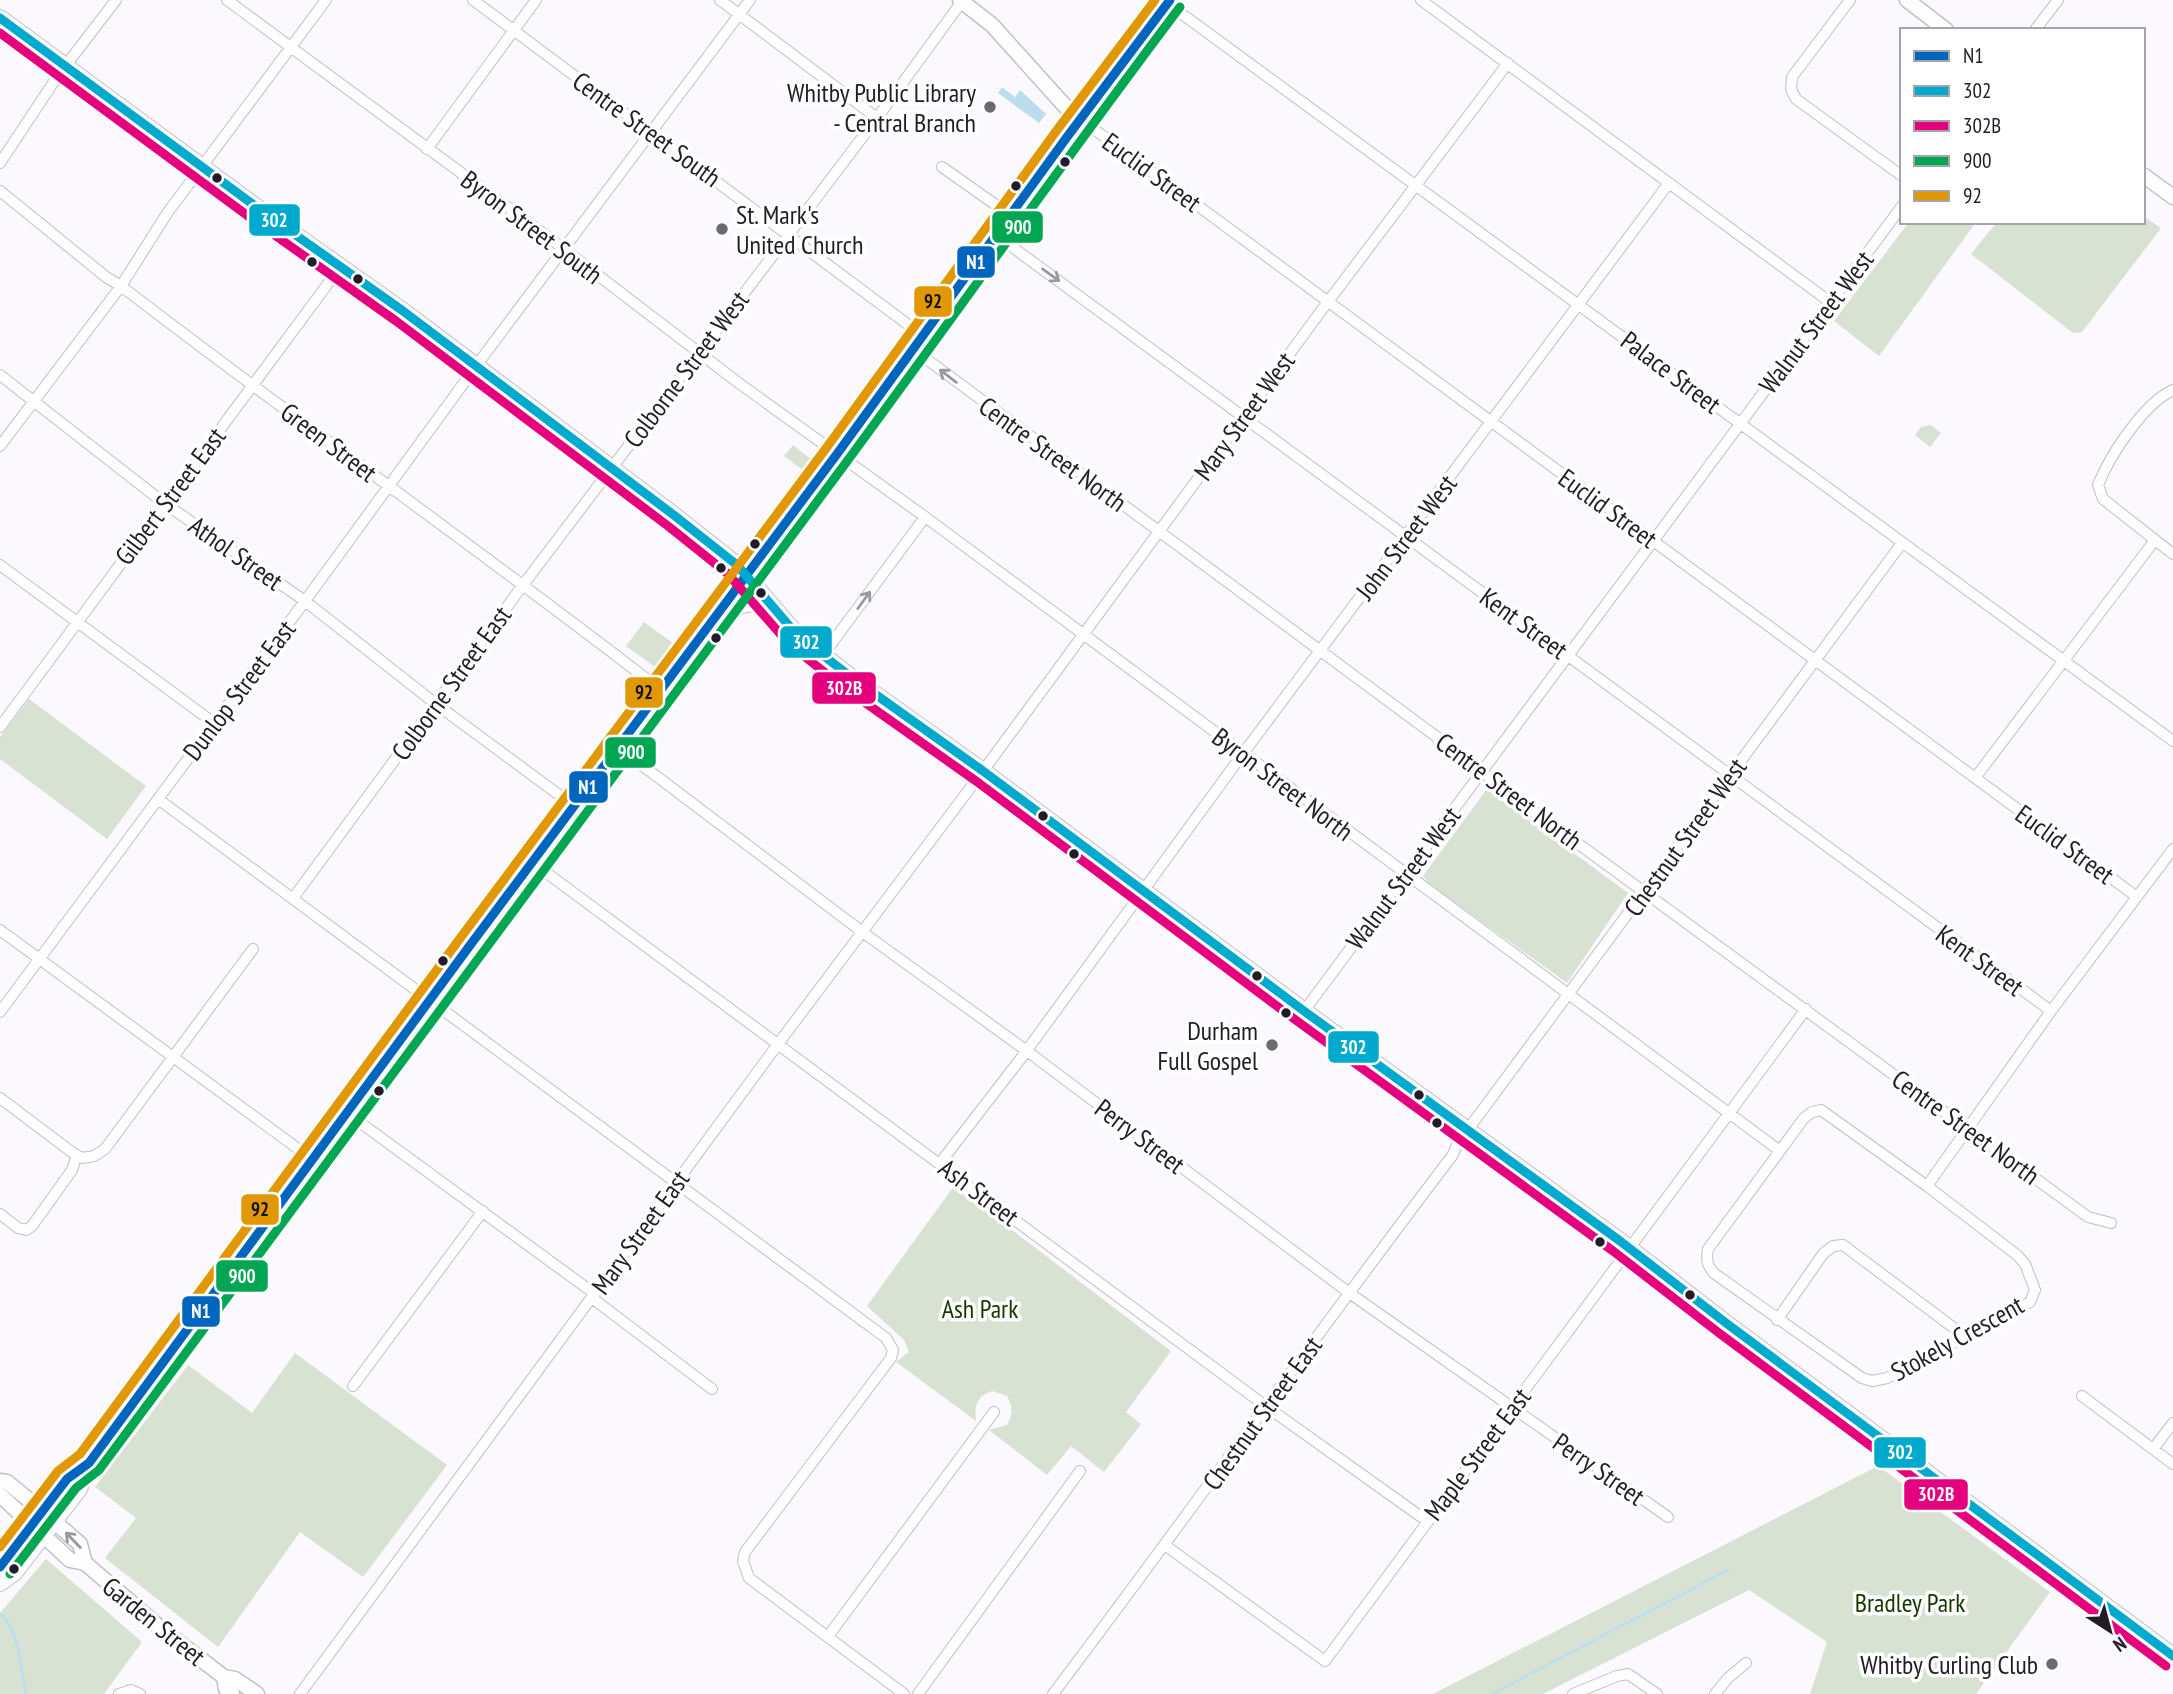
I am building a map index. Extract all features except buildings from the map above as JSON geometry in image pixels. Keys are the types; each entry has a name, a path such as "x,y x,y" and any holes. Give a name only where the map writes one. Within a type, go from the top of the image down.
{"main road":[{"path":"0,1583 14,1573 67,1479 89,1463 1168,2"},
{"path":"0,18 201,167 341,266 675,516 747,575 797,635 869,691 983,771 1304,1011 1629,1248 2173,1656"},
{"path":"710,624 732,608 745,603 770,605"},
{"path":"0,1567 42,1522"}],"street":[{"path":"0,163 65,67 116,0"},
{"name":"Byron Street South","path":"227,0 836,454"},
{"path":"0,446 121,286 168,212 326,0"},
{"name":"Centre Street South","path":"472,0 922,335"},
{"path":"427,149 537,0"},
{"path":"720,0 877,118"},
{"name":"Dunlop Street East","path":"0,1012 475,367 750,0"},
{"path":"962,0 992,25 1064,105 1080,119"},
{"name":"Colborne Street West","path":"611,470 877,118 962,0"},
{"path":"1421,0 1830,302"},
{"path":"1850,0 1792,77 1791,89 1797,99 1900,175"},
{"path":"1907,0 1943,28"},
{"path":"2037,28 2058,0"},
{"name":"Palace Street","path":"1168,2 2173,741"},
{"name":"Mary Street West","path":"983,771 1158,531 1508,63"},
{"name":"Euclid Street","path":"1080,119 2137,897"},
{"path":"942,167 1010,215"},
{"path":"2145,176 2173,197"},
{"name":"John Street West","path":"940,1163 1027,1051 1142,890 1669,183"},
{"name":"Green Street","path":"0,191 106,277 661,690"},
{"name":"Walnut Street West","path":"1304,1011 1900,209"},
{"name":"Kent Street","path":"996,235 2051,1012"},
{"name":"Gilbert Street East","path":"0,727 341,266"},
{"name":"Centre Street North","path":"911,351 925,358 1644,892 2088,1217 2111,1223"},
{"name":"Athol Street","path":"0,375 164,503 305,601 436,704 573,806"},
{"path":"2173,390 2162,395 2132,429 2105,468 2098,485 2103,499 2173,554"},
{"name":"Byron Street North","path":"836,454 925,517 1780,1151"},
{"name":"Colborne Street East","path":"294,897 523,585 611,470"},
{"path":"823,654 925,517"},
{"path":"1975,778 2155,540"},
{"name":"Chestnut Street West","path":"1467,1130 1902,543"},
{"path":"0,565 215,723"},
{"name":"Perry Street","path":"618,747 1349,1292 1668,1517"},
{"name":"Mary Street East","path":"300,1694 778,1044 983,771"},
{"path":"158,799 294,897 886,1338 893,1350 891,1358 745,1552 743,1561 749,1578 829,1635 904,1694"},
{"path":"1927,1186 2051,1012 2173,849"},
{"name":"Ash Street","path":"532,862 1267,1407 1427,1521"},
{"path":"0,930 312,1159"},
{"path":"0,1098 82,1158 93,1156 105,1149 253,948"},
{"name":"Maple Street East","path":"1166,1546 1325,1661 1806,1009"},
{"name":"Stokely Crescent","path":"1821,1110 2017,1255 2025,1264 2035,1290 2034,1296 2025,1307 1887,1378 1872,1381 1862,1378 1715,1274 1706,1260 1708,1249 1780,1151 1804,1118 1821,1110"},
{"path":"346,1113 483,1211 712,1388"},
{"name":"Chestnut Street East","path":"1053,1694 1166,1546 1349,1292 1452,1156 1467,1130"},
{"path":"0,1214 18,1228 26,1230 32,1226 72,1170 77,1155"},
{"path":"353,1386 483,1211"},
{"path":"1777,1320 1823,1254 1833,1246 1843,1245 1966,1336"},
{"path":"2082,1396 2173,1464"},
{"path":"829,1635 994,1412"},
{"path":"2154,1449 2173,1423"},
{"path":"918,1694 1080,1471"},
{"path":"0,1481 7,1482 42,1522"},
{"path":"0,1495 42,1522"},
{"name":"Garden Street","path":"42,1522 80,1544 85,1563 164,1631 224,1677 235,1679 257,1694"},
{"path":"1715,1694 1728,1678 1746,1663"},
{"path":"1573,1694 1628,1674 1657,1694"},
{"name":"Garden Street","path":"224,1677 226,1689 232,1694"},
{"path":"119,1694 131,1690 141,1694"}],"green space":[{"path":"2145,217 2161,228 2082,332 2073,333 1971,254 1995,224 2145,224"},
{"path":"1907,224 1975,224 1879,356 1834,321"},
{"path":"1931,425 1941,433 1930,447 1915,435 1921,427"},
{"path":"793,445 812,460 804,471 784,456"},
{"path":"644,622 673,643 655,667 626,646"},
{"path":"29,699 146,786 107,839 0,759 0,737"},
{"path":"1487,789 1628,893 1567,983 1428,883 1423,876"},
{"name":"Ash Park","path":"954,1186 1171,1351 1126,1412 1141,1424 1104,1472 1071,1446 1047,1475 989,1430 1007,1425 1012,1410 1007,1396 992,1391 980,1398 976,1406 976,1421 896,1362 909,1352 904,1340 867,1306"},
{"path":"295,1353 447,1465 363,1577 300,1532 218,1647 105,1558 136,1518 95,1487 188,1365 252,1413"},
{"name":"Bradley Park","path":"1878,1466 2050,1592 1976,1694 1810,1694 1827,1642 1749,1590 1543,1694 1433,1694"},
{"path":"46,1559 142,1642 104,1694 0,1694 0,1613"}],"water":[{"path":"1002,87 1015,97 1020,90 1046,114 1039,123 998,93"}],"waterway":[{"path":"1492,1694 1728,1570"},
{"path":"0,1614 15,1639 26,1694"}],"transit line":[{"name":"92","path":"0,1547 58,1471 80,1454 1155,0"},
{"name":"N1","path":"0,1567 67,1479 89,1463 1170,0"},
{"name":"900","path":"10,1574 76,1488 99,1470 845,464 1180,7"},
{"name":"302","path":"0,18 266,214 403,311 675,516 737,565 797,635 851,677 983,771 1304,1011 1620,1241 2173,1656"},
{"name":"302B","path":"0,33 259,224 396,321 668,526 728,574 789,644 843,687 976,781 1297,1021 1613,1251 2166,1666"}],"place":[{"name":"Whitby Public Library - Central Branch","path":"990,107"},
{"name":"St. Mark's United Church","path":"722,229"},
{"name":"Durham Full Gospel","path":"1272,1045"},
{"name":"Whitby Curling Club","path":"2052,1664"}]}
